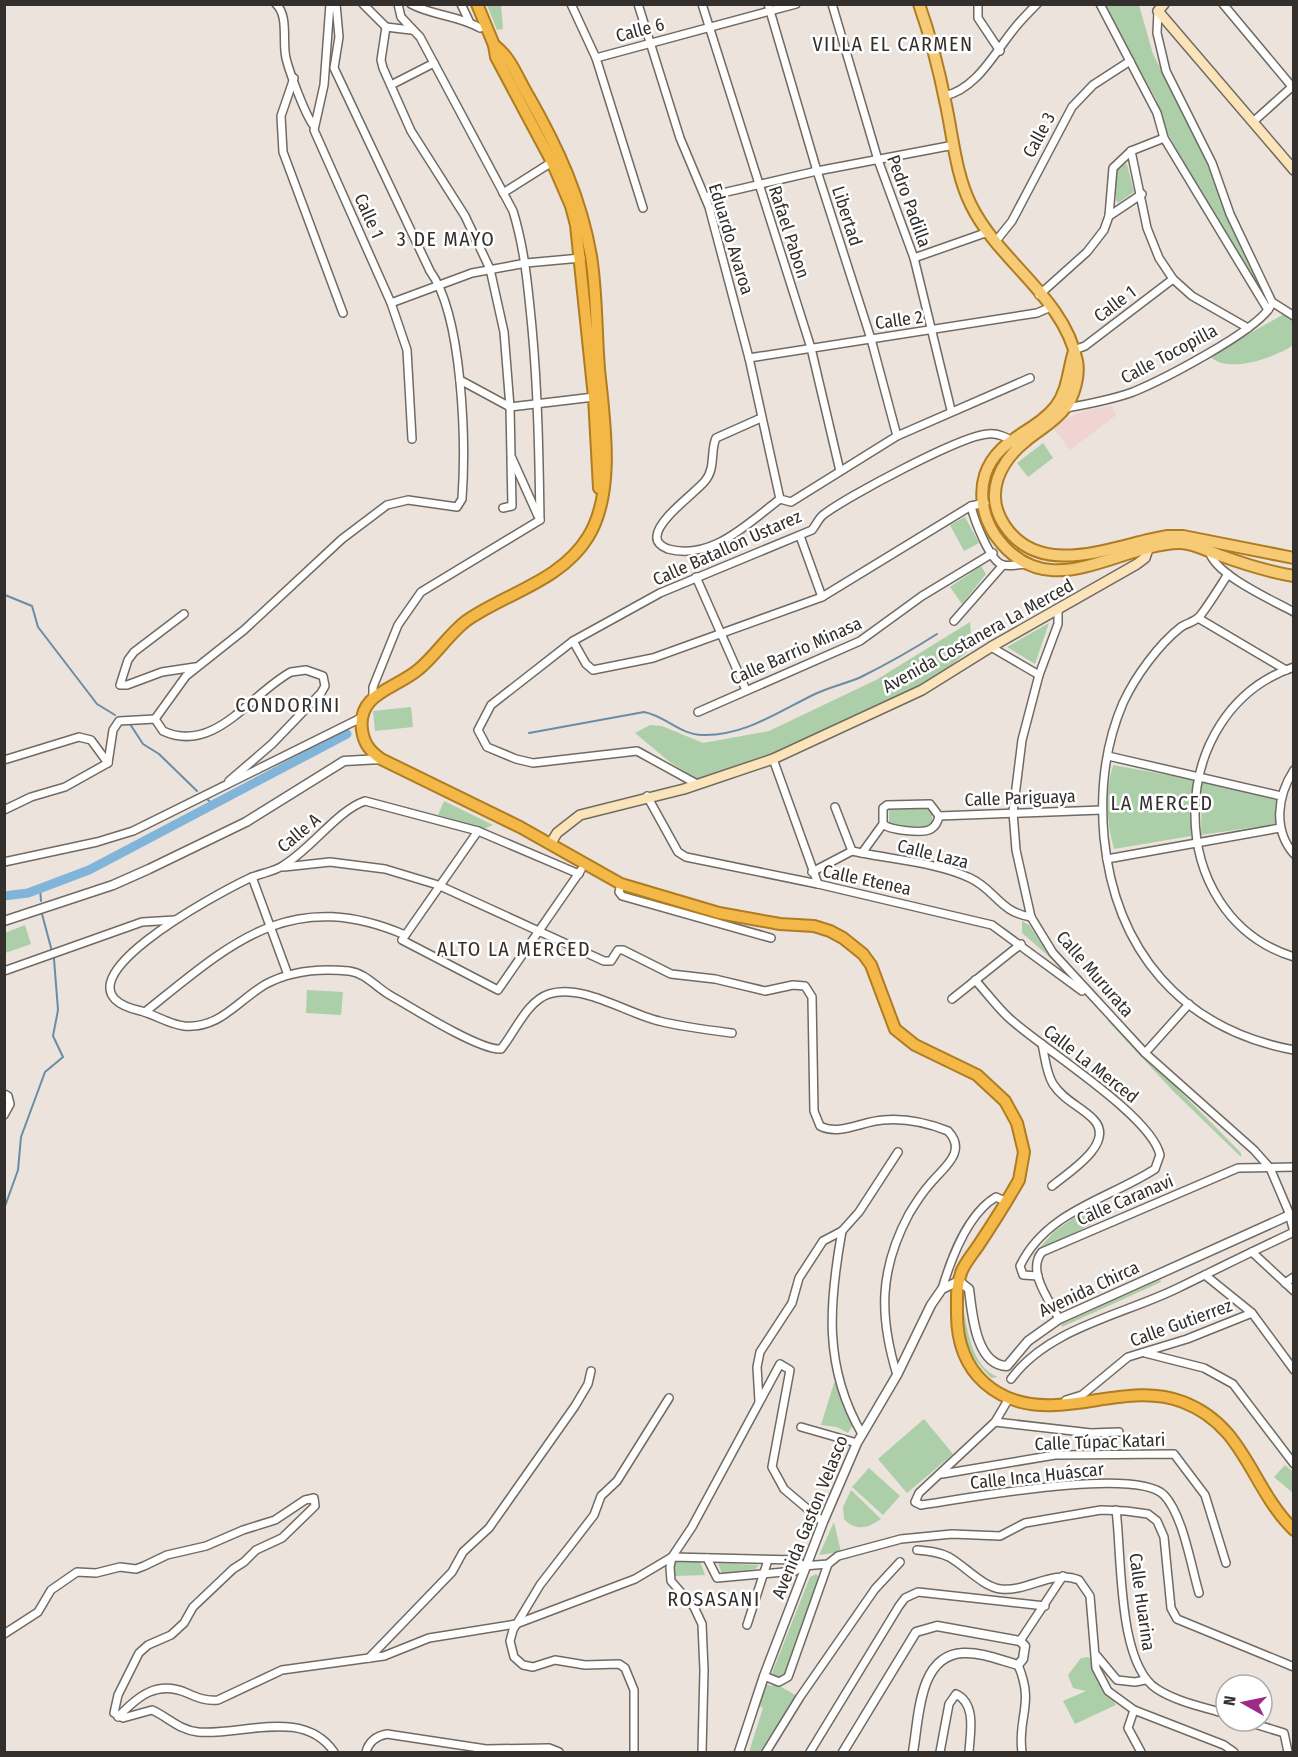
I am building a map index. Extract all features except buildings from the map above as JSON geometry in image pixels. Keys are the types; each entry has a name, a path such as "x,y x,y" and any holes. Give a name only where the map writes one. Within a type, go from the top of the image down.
{"highway":[{"path":"477,4 494,45 496,57 557,159 586,257 598,397 607,464 596,521 587,538 568,561 524,590 477,614 448,638 420,669 405,680 373,696 361,720 364,740 370,751 381,759 551,843 582,870 719,913 830,930 854,945 863,954 877,976 890,1020 895,1029 915,1045 976,1075 1005,1101 1017,1122 1024,1152 1019,1180 961,1272 959,1281 957,1325 961,1349 983,1380 1008,1400 1029,1405 1067,1405 1120,1396 1152,1395 1182,1401 1205,1413 1231,1434 1250,1464 1266,1497 1293,1530"}],"main road":[{"path":"919,4 936,56 954,145 970,203 988,232 1063,322 1074,350 1077,372 1066,408 1014,443"},
{"path":"1161,8 1293,171"},
{"path":"1074,350 1067,384 1055,408 1014,443 984,479 977,505 1000,541 1029,564 1054,571 1071,571 1148,549 1180,543 1293,558"},
{"path":"999,460 994,489 1000,519 1016,539 1040,553 1074,556 1138,541 1183,536 1269,573 1293,576"},
{"path":"1126,556 1138,541"},
{"name":"Avenida Costanera La Merced","path":"551,843 557,833 580,814 697,784 773,759 922,690 991,647 1058,611 1137,564 1145,558 1148,549"}],"street":[{"name":"Calle 1","path":"276,4 283,13 285,56 304,108 391,303 407,350 412,440"},
{"path":"314,126 324,85 330,4"},
{"path":"156,719 179,684 198,666 244,630 342,539 387,505 408,500 451,507 461,504 460,380 452,331 440,284 430,271 334,68 339,37 336,4"},
{"path":"363,4 386,27 411,30"},
{"path":"398,4 401,16 411,30 420,37 515,220 526,263 539,404 540,520"},
{"path":"411,4 424,12 446,15 480,28 486,26"},
{"path":"461,4 470,23"},
{"path":"571,4 596,58 643,208"},
{"name":"Eduardo Avaroa","path":"638,4 680,138 705,197 749,358 780,499"},
{"name":"Rafael Pabon","path":"702,4 757,184 811,348 840,471"},
{"name":"Calle 6","path":"596,58 710,28 769,8 796,4"},
{"name":"Pedro Padilla","path":"832,4 878,160 914,258 951,410"},
{"path":"978,4 978,18 1000,51"},
{"path":"945,96 956,94 1000,51 1015,27 1037,4"},
{"path":"1092,4 1105,18"},
{"path":"1100,4 1105,18 1157,113 1164,138 1268,310"},
{"path":"1223,4 1293,86 1253,122"},
{"name":"Libertad","path":"769,8 817,171 871,339 897,436"},
{"path":"1161,8 1157,33 1166,71 1212,163 1230,214 1272,302 1293,316"},
{"path":"386,27 381,60 391,85 420,147 465,216 490,269 504,332 510,407 512,506 503,508"},
{"name":"Calle 3","path":"996,241 1012,221 1072,107 1093,85 1130,61"},
{"path":"391,85 434,63"},
{"path":"294,78 281,116 283,152 343,313"},
{"path":"1039,295 1087,252 1104,230 1109,216 1111,173 1131,151 1164,138"},
{"path":"705,197 817,171 954,145"},
{"path":"1131,151 1148,228 1159,258 1180,288 1248,328"},
{"path":"503,193 557,159"},
{"path":"1109,216 1142,194"},
{"path":"914,258 976,239 988,232"},
{"path":"391,303 440,284 490,269 586,257"},
{"name":"Calle 1","path":"1074,350 1085,346 1173,279"},
{"name":"Calle Tocopilla","path":"1066,408 1135,391 1163,378 1248,328 1268,310 1272,302"},
{"name":"Calle 2","path":"749,358 1037,313 1051,307"},
{"path":"761,418 716,438 707,479 664,522 657,536 658,542 665,548 688,553 705,549 725,539 780,499 791,502 897,436 951,410 1030,378"},
{"path":"460,380 510,407 598,397"},
{"name":"Calle Batallon Ustarez","path":"697,784 637,751 533,763 494,751 483,743 478,730 484,713 496,700 573,640 660,593 812,530 822,516 869,488 934,455 986,434 1014,443"},
{"path":"511,456 540,520"},
{"path":"573,640 586,664 593,670 653,658 822,597 977,505 995,502"},
{"path":"977,505 981,535 998,562 1003,565 1029,564"},
{"path":"373,696 374,687 398,625 421,592 540,520"},
{"path":"800,536 822,597"},
{"path":"1210,547 1211,560 1228,574 1293,612"},
{"name":"Calle Barrio Minasa","path":"698,712 860,641 922,597 993,553"},
{"path":"954,621 1003,565"},
{"path":"1228,574 1198,618 1181,626 1138,677 1117,719 1108,756 1102,810 1107,859 1120,913 1134,943 1150,968 1188,1004 1235,1034 1257,1042 1293,1050"},
{"path":"696,577 746,690"},
{"name":"Calle Mururata","path":"1058,611 1058,624 1039,675 1022,740 1013,812 1016,850 1031,917 1053,953 1144,1053 1254,1150 1270,1168 1292,1215 1293,1231"},
{"path":"184,614 134,652 128,660 120,685 127,686 162,672 198,666"},
{"path":"1198,618 1290,668"},
{"path":"991,647 1039,675"},
{"path":"1290,668 1250,691 1228,711 1214,731 1197,776 1196,842 1211,886 1223,907 1256,940 1293,957"},
{"path":"156,719 158,725 168,733 185,737 198,735 235,717 291,672 306,670 323,676 325,686 321,693 272,744 229,781"},
{"path":"4,810 31,797 65,787 108,763 111,756 113,730 119,721 156,719"},
{"path":"4,862 124,834 229,781 361,720"},
{"path":"4,760 80,737 91,740 108,763"},
{"path":"1108,756 1281,796"},
{"path":"4,921 113,885 170,859 246,822 344,761 381,759"},
{"path":"773,759 818,884"},
{"path":"1293,770 1281,796 1280,828 1293,854"},
{"name":"Calle Etenea","path":"647,796 678,852 686,857 974,919 997,927 1091,997"},
{"name":"Calle A","path":"145,1012 125,1008 116,1002 112,995 110,981 120,963 197,905 252,877 281,867 302,853 346,811 365,801 478,831 582,870"},
{"name":"Calle Pariguaya","path":"862,853 883,824 883,808 890,803 930,804 939,816"},
{"path":"812,872 852,851 835,807"},
{"name":"Calle Pariguaya","path":"939,816 1102,810"},
{"name":"Calle Pariguaya","path":"883,824 890,829 925,831 934,826 939,816"},
{"path":"1107,859 1280,828"},
{"path":"478,831 438,885 402,940 498,990 582,870"},
{"name":"Calle Laza","path":"852,851 958,873 979,883 1011,912 1031,917"},
{"path":"281,867 312,862 367,865 438,885 604,961 611,961 618,950 623,950 671,974 715,979 765,991 793,985 805,986 812,997 814,1111 820,1126 828,1130 838,1130 884,1120 899,1120 937,1126 953,1136 956,1151 954,1158 918,1200 899,1234 891,1256 883,1311 885,1332 897,1375"},
{"path":"252,877 288,975"},
{"path":"621,884 619,892 622,896 771,938"},
{"path":"405,935 363,921 317,916 271,924 227,949 145,1012 169,1023 207,1025 264,986 288,975 327,969 360,974 389,994 465,1037 492,1049 501,1049 538,1001 548,994 561,992 596,998 659,1021 732,1033"},
{"path":"4,971 142,922 175,921"},
{"path":"952,999 1021,944"},
{"name":"Calle La Merced","path":"975,980 1008,1017 1129,1111 1153,1139 1160,1155 1155,1169 1069,1213 1052,1228 1033,1247 1020,1266 1023,1275 1038,1276"},
{"path":"1144,1053 1188,1004"},
{"path":"1042,1044 1052,1084 1073,1106 1094,1120 1100,1133 1095,1148 1086,1159 1052,1186"},
{"path":"4,1094 8,1096 10,1104 4,1115"},
{"path":"759,1401 757,1367 760,1352 792,1303 799,1278 828,1237 842,1231 871,1197 898,1152"},
{"name":"Calle Caranavi","path":"1038,1276 1035,1267 1042,1252 1238,1168 1293,1167"},
{"path":"942,1289 957,1249 974,1221 996,1197 1007,1202"},
{"name":"Avenida Chirca","path":"959,1281 969,1289 978,1336 991,1359 1007,1366 1022,1348 1046,1326 1059,1319 1292,1215"},
{"path":"842,1231 831,1301 831,1336 841,1380 862,1434"},
{"name":"Avenida Chirca","path":"1011,1379 1039,1351 1054,1340 1205,1275 1293,1231"},
{"path":"1252,1252 1293,1291"},
{"path":"1205,1275 1251,1313 1293,1370"},
{"path":"1038,1276 1059,1319"},
{"path":"1285,1283 1293,1276"},
{"path":"942,1289 959,1281"},
{"name":"Avenida Gaston Velasco","path":"739,1752 764,1676 805,1566 857,1443 897,1375 931,1305 942,1289"},
{"name":"Calle Gutierrez","path":"1067,1405 1066,1400 1082,1395 1121,1361 1187,1339 1251,1313"},
{"path":"1022,1348 1039,1351"},
{"path":"1143,1353 1196,1365 1220,1374 1233,1384 1293,1464"},
{"path":"118,1717 135,1700 154,1689 165,1687 207,1701 218,1700 282,1670 396,1653 429,1638 516,1624 635,1579 672,1557 692,1527 780,1364 784,1364 790,1370 772,1467 784,1489 823,1522"},
{"path":"369,1658 447,1578 463,1552 489,1528 575,1406 588,1384 591,1371"},
{"path":"634,1752 634,1690 625,1668 619,1664 585,1665 555,1660 533,1667 523,1665 511,1650 511,1634 540,1585 594,1515 601,1496 617,1481 669,1398"},
{"path":"941,1474 995,1422 1008,1400"},
{"path":"995,1422 1091,1433 1119,1432"},
{"path":"801,1427 857,1443"},
{"name":"Calle Túpac Katari","path":"941,1474 1055,1455 1174,1454 1205,1495 1226,1563"},
{"name":"Calle Inca Huáscar","path":"941,1474 916,1496 915,1502 921,1505 1058,1485 1106,1483 1150,1486 1170,1503 1181,1530 1200,1593"},
{"path":"4,1634 38,1612 51,1590 77,1572 96,1573 120,1567 136,1569 167,1555 206,1546 243,1530 275,1520 305,1500 314,1498 315,1506 290,1531 282,1538 256,1550 193,1607 176,1631 148,1645 139,1653 118,1695 114,1713 118,1717"},
{"path":"764,1676 782,1682 788,1677 828,1564 838,1556 893,1541 926,1535 979,1533 1000,1536 1025,1523 1116,1510 1148,1514 1157,1521 1164,1537 1171,1608 1177,1619 1293,1667"},
{"name":"Calle Huarina","path":"1116,1510 1129,1647 1145,1680"},
{"path":"917,1550 938,1552 986,1582 1002,1589 1063,1576 1079,1580 1090,1596 1097,1655 1096,1668 1108,1691 1134,1710 1224,1745 1234,1752"},
{"path":"672,1557 796,1560 805,1566"},
{"path":"672,1557 671,1581 694,1607 702,1624 704,1670 702,1752"},
{"path":"707,1558 717,1578 795,1571 805,1566 828,1564"},
{"path":"747,1625 768,1560"},
{"path":"766,1752 776,1733 874,1589 900,1562"},
{"path":"1020,1641 1063,1576"},
{"path":"810,1752 899,1606 912,1594 918,1592 1045,1606"},
{"path":"843,1752 916,1632 936,1626 1020,1641 1025,1646 1018,1665 1027,1702 1020,1738 1022,1752"},
{"path":"913,1752 925,1688 930,1671 939,1661 951,1655 974,1654 1018,1665"},
{"path":"1097,1655 1117,1680 1127,1682 1145,1680 1157,1689 1214,1710"},
{"path":"940,1752 949,1704 956,1694 965,1700 970,1714 969,1752"},
{"path":"118,1717 152,1710 184,1729 198,1732 226,1732 277,1726 320,1737 334,1752"},
{"path":"1134,1710 1128,1728 1141,1752"},
{"path":"1274,1730 1284,1733 1288,1752"},
{"path":"366,1752 370,1742 378,1736 387,1734 486,1749 549,1748 559,1752"}],"shaded area":[{"path":"1112,406 1116,415 1070,450 1053,428 1062,420 1087,410"}],"green space":[{"path":"487,5 501,5 503,29 497,30"},
{"path":"1103,5 1139,5 1153,54 1205,158 1223,207 1258,276 1264,295 1196,187 1165,128 1156,99"},
{"path":"1127,164 1134,192 1118,203 1116,200 1116,171 1122,165"},
{"path":"1284,314 1293,321 1293,345 1285,350 1264,359 1239,364 1227,364 1210,356"},
{"path":"1043,443 1053,458 1028,477 1017,463"},
{"path":"965,517 979,543 964,551 950,525"},
{"path":"981,566 986,574 962,604 950,587"},
{"path":"970,622 972,648 937,677 776,753 697,779 671,763 635,733 650,725 662,726 703,743 769,731 876,680"},
{"path":"1049,623 1035,664 1007,647"},
{"path":"411,707 413,727 375,731 373,711"},
{"name":"LA MERCED","path":"1113,765 1195,780 1191,836 1114,849 1109,828 1108,807"},
{"name":"LA MERCED","path":"1202,782 1276,799 1275,824 1201,835"},
{"path":"444,801 493,825 484,829 438,815"},
{"path":"892,807 927,807 932,810 932,823 928,826 892,826 889,823 889,810"},
{"path":"1022,921 1029,925 1048,953 1067,972 1022,933"},
{"path":"25,925 31,944 5,953 5,933"},
{"path":"307,990 343,992 341,1015 306,1013"},
{"path":"1109,1019 1241,1153 1241,1157 1174,1092 1108,1021"},
{"path":"1088,1208 1093,1223 1032,1256 1055,1231"},
{"path":"1160,1280 1161,1282 1062,1327 1061,1324"},
{"path":"962,1304 976,1355 989,1372 998,1377 991,1378 970,1352 965,1336"},
{"path":"834,1383 838,1383 852,1426 848,1433 837,1427 821,1425"},
{"path":"924,1419 953,1454 907,1493 878,1459"},
{"path":"1285,1465 1293,1472 1293,1493 1274,1477"},
{"path":"869,1468 900,1496 883,1515 852,1487"},
{"path":"851,1490 881,1519 871,1525 858,1527 844,1519 843,1507"},
{"path":"834,1522 841,1552 819,1555"},
{"path":"700,1561 705,1575 674,1576 675,1562"},
{"path":"718,1563 759,1565 755,1569 722,1574"},
{"path":"816,1574 820,1578 820,1584 783,1678 776,1679 772,1673 810,1577"},
{"path":"1088,1657 1092,1660 1098,1684 1102,1682 1116,1705 1075,1724 1063,1701 1086,1691 1073,1688 1068,1675 1081,1658"},
{"path":"766,1684 771,1686 776,1684 797,1696 760,1752 749,1752 763,1708 758,1705"}],"waterway":[{"path":"5,595 32,606 38,627 97,704 115,715"},
{"path":"529,733 644,712 695,734 733,732 760,722 819,692 861,677 937,634"},
{"path":"130,724 143,744 159,754 197,791"},
{"path":"4,896 28,893 89,870 347,734"},
{"path":"208,800 215,805"},
{"path":"40,889 41,901"},
{"path":"4,1209 18,1170 21,1137 45,1072 63,1057 53,1036 58,1010 54,959 42,914"}],"district":[{"name":"VILLA EL CARMEN","path":"893,44"},
{"name":"3 DE MAYO","path":"446,239"},
{"name":"CONDORINI","path":"288,705"},
{"name":"LA MERCED","path":"1162,803"},
{"name":"ALTO LA MERCED","path":"514,949"},
{"name":"ROSASANI","path":"714,1599"}]}
